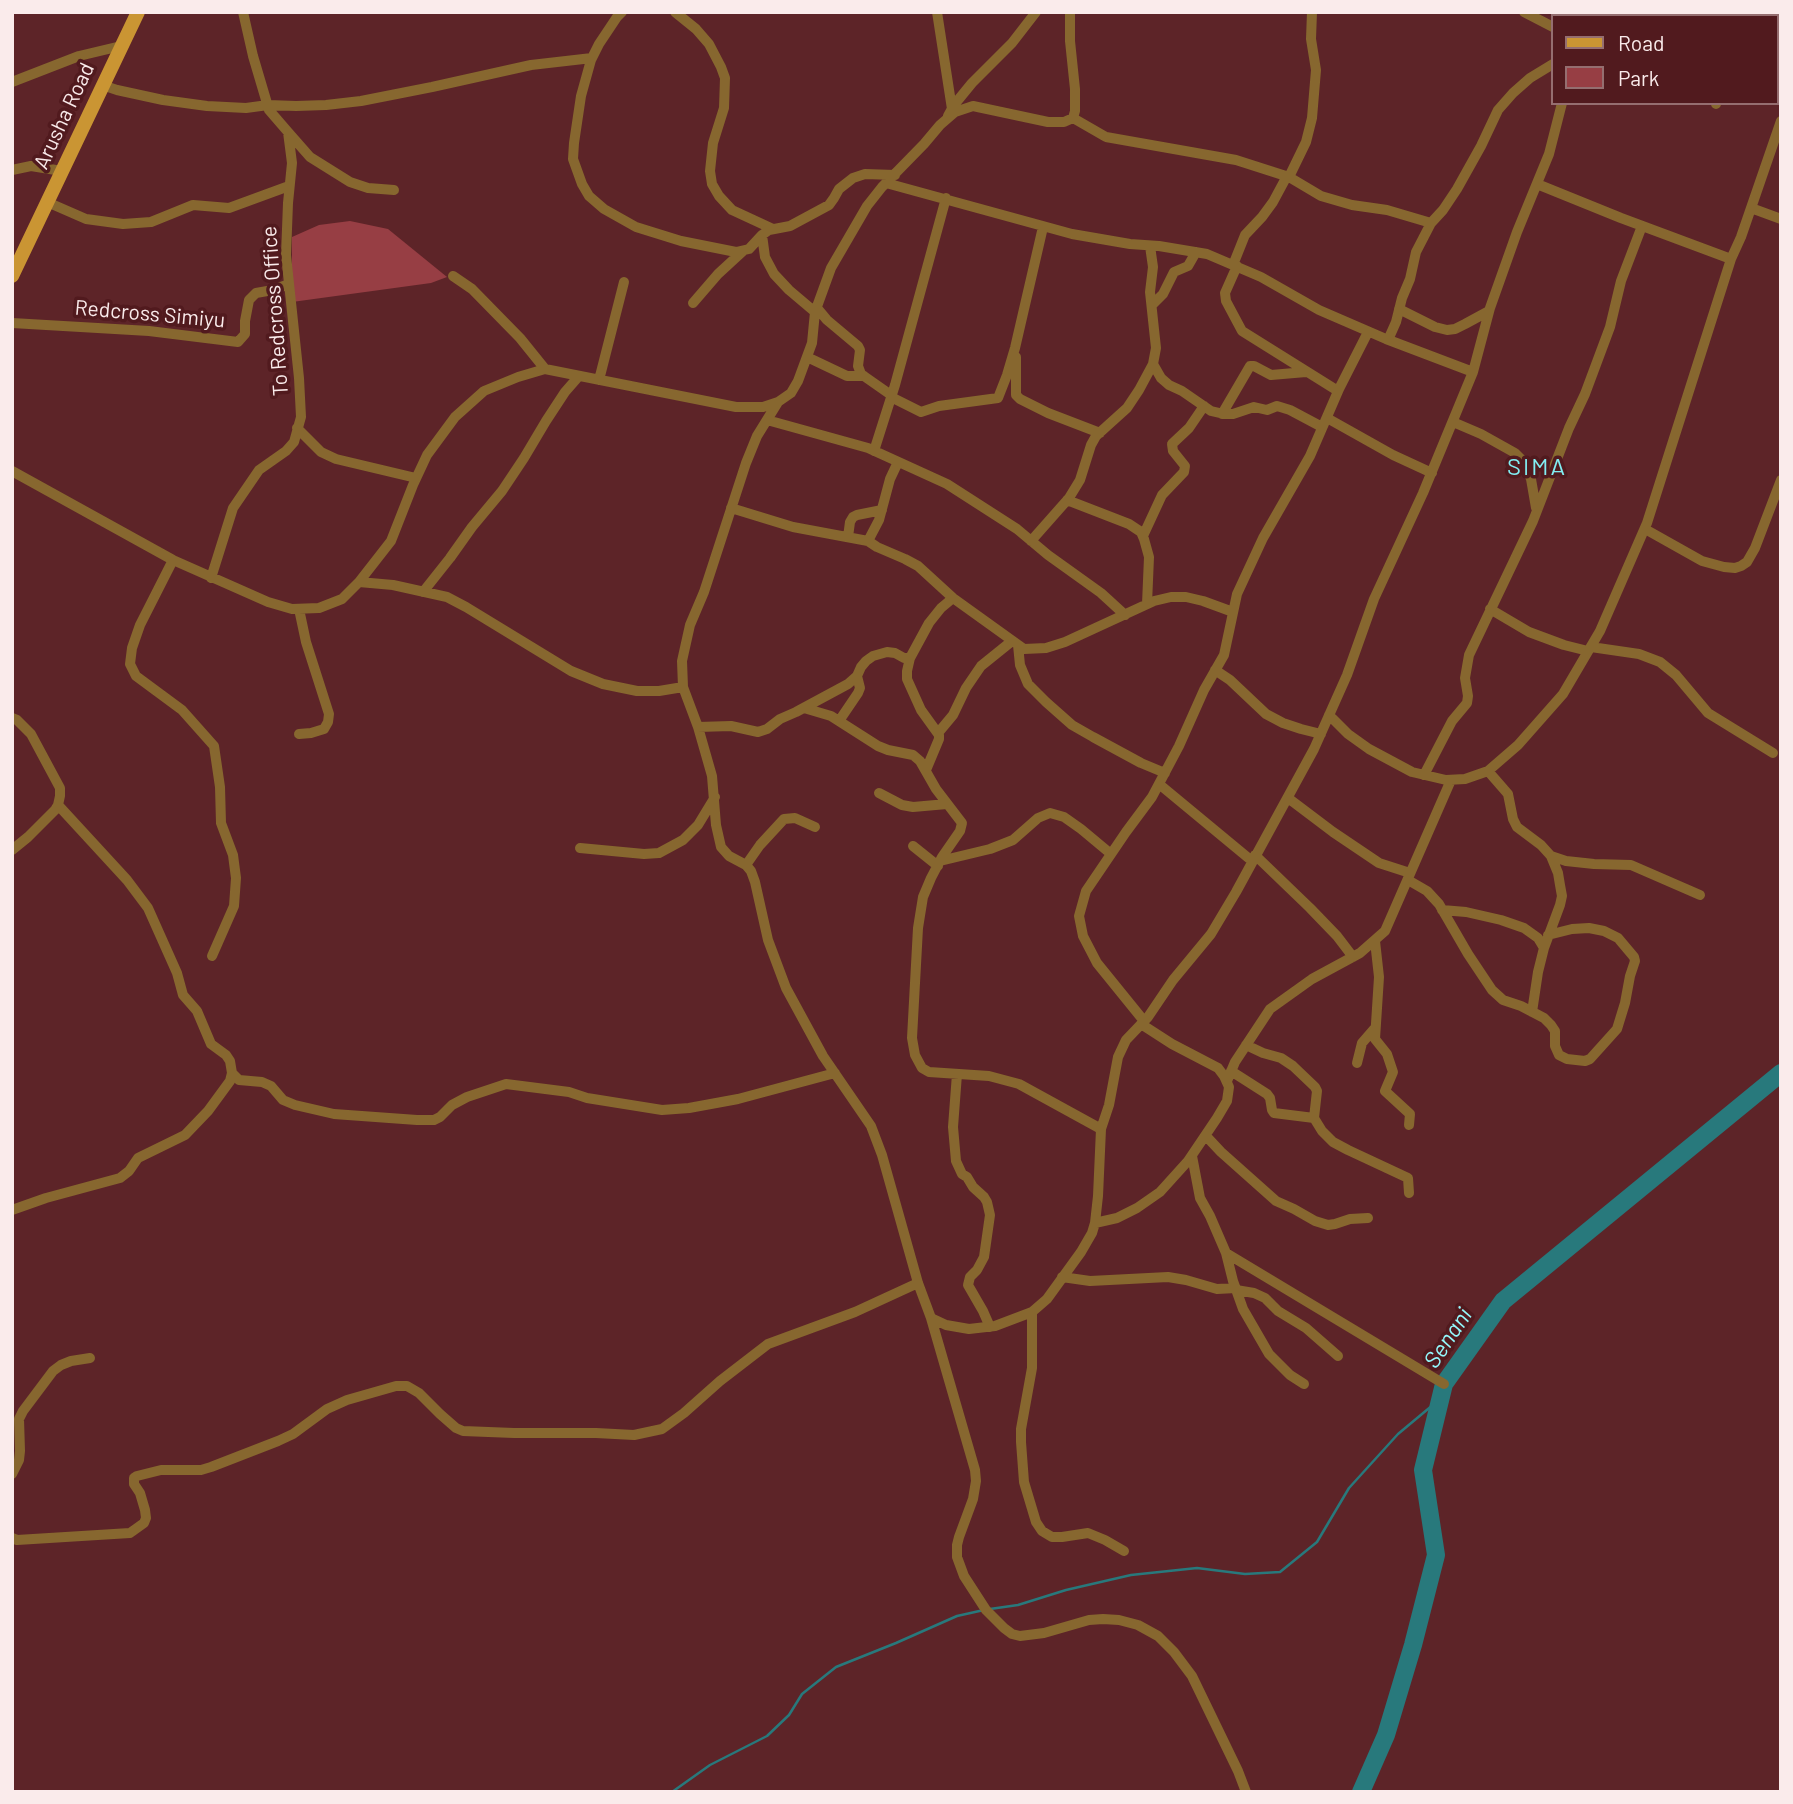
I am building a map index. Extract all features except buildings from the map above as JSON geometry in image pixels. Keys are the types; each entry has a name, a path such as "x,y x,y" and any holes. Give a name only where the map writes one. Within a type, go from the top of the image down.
{"main road":[{"name":"Arusha Road","path":"12,276 138,12"}],"street":[{"path":"243,12 270,110 310,158 350,182 368,188 394,190"},
{"path":"622,12 592,58 578,112 573,159 589,196 604,209 636,227 727,251 743,251 749,249 767,232 790,226 829,205 839,189 853,178 865,174 891,179 975,209 1072,234 1207,254 1261,277 1319,310 1368,332 1473,372"},
{"path":"676,12 709,44 724,78 723,108 713,142 710,171 712,184 732,210 767,232"},
{"path":"937,12 950,114"},
{"path":"12,471 173,560 268,602 299,609 319,608 342,599 391,541 427,455 455,417 484,391 545,369 736,407 763,407 778,402 791,393 812,343 816,310 831,268 867,206 950,114 972,83 1012,43 1036,12"},
{"path":"1070,12 1075,89 1073,118"},
{"path":"1312,12 1311,39 1316,70 1312,118 1306,142 1273,202 1241,243 1225,293 1236,323 1250,338 1338,391"},
{"path":"1524,12 1552,26"},
{"path":"12,82 79,56 121,46"},
{"path":"102,85 163,100 207,106 296,106 361,101 531,65 592,58"},
{"path":"1388,340 1410,279 1416,252 1431,223 1457,189 1498,110 1530,78 1552,65"},
{"path":"931,1318 961,1329 989,1327 1032,1312 1047,1299 1081,1252 1095,1223 1101,1129 1109,1105 1118,1057 1126,1040 1211,934 1321,734 1347,675 1374,599 1432,473 1473,372 1489,311 1549,154 1561,105"},
{"path":"950,114 973,106 1048,122 1063,122 1073,118"},
{"path":"1073,118 1106,137 1236,160 1288,177 1321,195 1431,223"},
{"path":"1329,715 1348,734 1412,772 1451,780 1465,779 1488,771 1518,745 1563,694 1600,631 1645,529 1731,260 1781,121"},
{"name":"To Redcross Office","path":"211,578 233,508 259,470 294,442 300,417 299,378 286,255 292,163 288,132"},
{"path":"12,170 31,166 61,171"},
{"path":"1537,184 1731,260"},
{"path":"47,201 86,219 123,224 151,222 193,205 229,208 289,186"},
{"path":"874,451 946,198"},
{"path":"1751,208 1781,219"},
{"path":"1424,775 1452,721 1467,703 1465,678 1469,656 1537,511 1585,394 1604,345 1621,281 1642,226"},
{"path":"767,232 765,257 774,274 789,290 858,346 858,366 861,374 891,396 921,412 939,405 998,398 1015,348 1043,227"},
{"path":"1031,541 1068,500 1080,480 1091,445 1127,408 1153,364 1156,348 1150,292 1153,267 1150,246"},
{"path":"693,303 743,251"},
{"path":"1152,305 1163,294 1174,272 1188,266 1196,252"},
{"path":"453,276 472,289 520,338 545,369"},
{"path":"598,380 624,282"},
{"name":"Redcross Simiyu","path":"12,323 149,331 238,341 245,334 249,300 256,293 289,284"},
{"path":"1399,309 1434,327 1447,330 1455,329 1489,311"},
{"path":"1314,1118 1274,1113 1267,1094 1224,1076 1218,1068 1172,1044 1142,1023 1097,963 1083,936 1079,915 1086,891 1152,797 1224,655 1237,594 1262,538 1310,456 1338,391 1368,332"},
{"path":"1015,348 1016,395 1048,412 1100,433"},
{"path":"807,357 847,376 864,376"},
{"path":"1153,364 1169,385 1204,407 1222,414 1233,414 1254,407 1267,410 1277,406 1324,422 1432,473"},
{"path":"1222,414 1250,366 1271,375 1306,372"},
{"path":"422,592 502,491 565,392 579,376"},
{"path":"778,402 757,436 746,463 704,592 690,625 682,661 682,687 698,727 712,776 716,825 721,847 751,872 768,940 786,988 824,1056 871,1126 882,1155 975,1470 975,1490 959,1537 957,1557 975,1595 998,1623 1012,1634 1020,1636 1044,1633 1089,1620 1103,1619 1138,1625 1158,1636 1192,1676 1247,1792"},
{"path":"1143,536 1162,495 1184,471 1185,466 1172,452 1172,443 1189,428 1204,407"},
{"path":"767,420 874,451 947,484 1017,528 1125,615"},
{"path":"1453,422 1481,434 1515,453 1523,461 1531,479 1537,511"},
{"path":"297,428 321,452 336,459 416,478"},
{"path":"868,541 898,462"},
{"path":"1645,529 1702,561 1724,567 1741,566 1747,562 1755,548 1781,480"},
{"path":"1068,500 1129,524 1143,536 1149,557 1147,604"},
{"path":"732,508 793,527 868,541 918,566 953,598 1024,649 1046,648 1065,642 1147,604 1171,597 1203,601 1233,612"},
{"path":"848,537 853,517 882,510"},
{"path":"173,560 140,625 130,664 136,677 182,710 214,746 220,787 221,823 233,855 236,878 234,906 212,956"},
{"path":"359,582 393,585 447,597 572,671 603,684 637,691 682,687"},
{"path":"926,770 939,739 938,733 907,679 907,671 910,659 933,617 953,598"},
{"path":"299,609 306,642 329,714 324,729 299,734"},
{"path":"1490,609 1529,632 1564,645 1639,654 1660,662 1676,675 1708,713 1773,753"},
{"path":"938,733 953,715 961,696 981,666 1015,643"},
{"path":"1015,643 1028,684 1072,725 1141,763 1165,773"},
{"path":"698,727 731,726 758,732 848,684 857,676 866,661 879,653 895,653 910,659"},
{"path":"1215,670 1230,680 1266,714 1283,723 1321,734"},
{"path":"839,721 860,688 857,676"},
{"path":"804,708 824,713 878,746 913,755 920,761 936,789 962,823 923,897 918,928 912,1038 915,1055 922,1068 929,1072 989,1076 1019,1084 1101,1129"},
{"path":"12,718 31,734 60,788 58,805 12,850"},
{"path":"1488,771 1507,794 1517,827 1551,856 1558,873 1562,896 1544,948 1532,1012"},
{"path":"1095,1223 1117,1218 1149,1200 1160,1192 1192,1156 1227,1101 1229,1076 1246,1045 1275,1004 1312,979 1360,953 1385,931 1451,780"},
{"path":"1159,784 1254,858 1328,926 1353,957"},
{"path":"879,793 902,805 913,807 947,804"},
{"path":"580,848 659,853 683,840 698,825 715,797"},
{"path":"1288,798 1379,863 1409,876 1427,891 1442,910 1492,990 1503,1000 1544,1018 1555,1031 1555,1046 1559,1055 1567,1059 1590,1059 1617,1029 1634,957 1618,938 1604,931 1572,929 1548,935"},
{"path":"12,1210 120,1178 130,1171 138,1158 185,1135 216,1101 230,1082 232,1073 230,1061 211,1044 197,1011 183,995 177,973 148,908 127,880 58,805"},
{"path":"939,864 990,849 1013,839 1038,818 1050,813 1064,817 1111,854"},
{"path":"746,866 760,845 784,819 795,818 815,827"},
{"path":"913,846 939,864"},
{"path":"1551,856 1580,863 1631,865 1700,895"},
{"path":"1442,910 1466,912 1524,928 1538,938 1544,948"},
{"path":"1375,941 1379,977 1375,1039 1387,1054 1393,1072 1385,1091 1410,1114 1409,1125"},
{"path":"1357,1063 1362,1043 1376,1028"},
{"path":"1246,1045 1281,1058 1293,1066 1317,1091 1314,1118 1322,1130 1333,1142 1408,1178 1409,1194"},
{"path":"232,1073 239,1080 262,1082 271,1086 284,1100 295,1105 334,1114 417,1120 434,1120 467,1097 506,1084 569,1092 587,1098 662,1110 738,1099 835,1073"},
{"path":"957,1074 953,1127 956,1161 962,1174 984,1197 990,1215 984,1257 970,1277 968,1285 989,1327"},
{"path":"1206,1136 1276,1201 1315,1221 1335,1224 1350,1219 1368,1218"},
{"path":"1192,1156 1200,1198 1226,1253 1243,1309 1269,1354 1290,1375 1304,1384"},
{"path":"1226,1253 1444,1384"},
{"path":"1062,1277 1090,1281 1168,1277 1217,1289 1254,1293 1306,1328 1338,1356"},
{"path":"12,1538 17,1540 130,1533 144,1523 146,1518 140,1493 134,1484 134,1478 137,1476 161,1470 201,1470 211,1467 286,1438 327,1409 347,1400 396,1386 407,1387 419,1393 463,1432 634,1435 662,1429 768,1344 855,1312 918,1283"},
{"path":"1032,1312 1032,1368 1021,1442 1024,1482 1036,1522 1042,1531 1052,1536 1088,1533 1124,1551"},
{"path":"12,1474 19,1460 19,1419 23,1411 53,1371 71,1361 90,1358"}],"green space":[{"path":"350,221 388,229 447,277 431,283 292,302 292,237 319,225"}],"waterway":[{"name":"Senani","path":"1361,1792 1386,1735 1436,1555 1423,1470 1444,1384 1503,1301 1781,1073"},
{"path":"990,1609 1018,1605 1066,1590 1131,1575 1197,1568 1245,1574 1280,1572 1317,1542 1349,1488 1398,1434 1440,1399"},
{"path":"672,1792 710,1765 767,1736 789,1715 802,1694 836,1667 957,1616 984,1610"}],"district":[{"name":"SIMA","path":"1537,467"}]}
